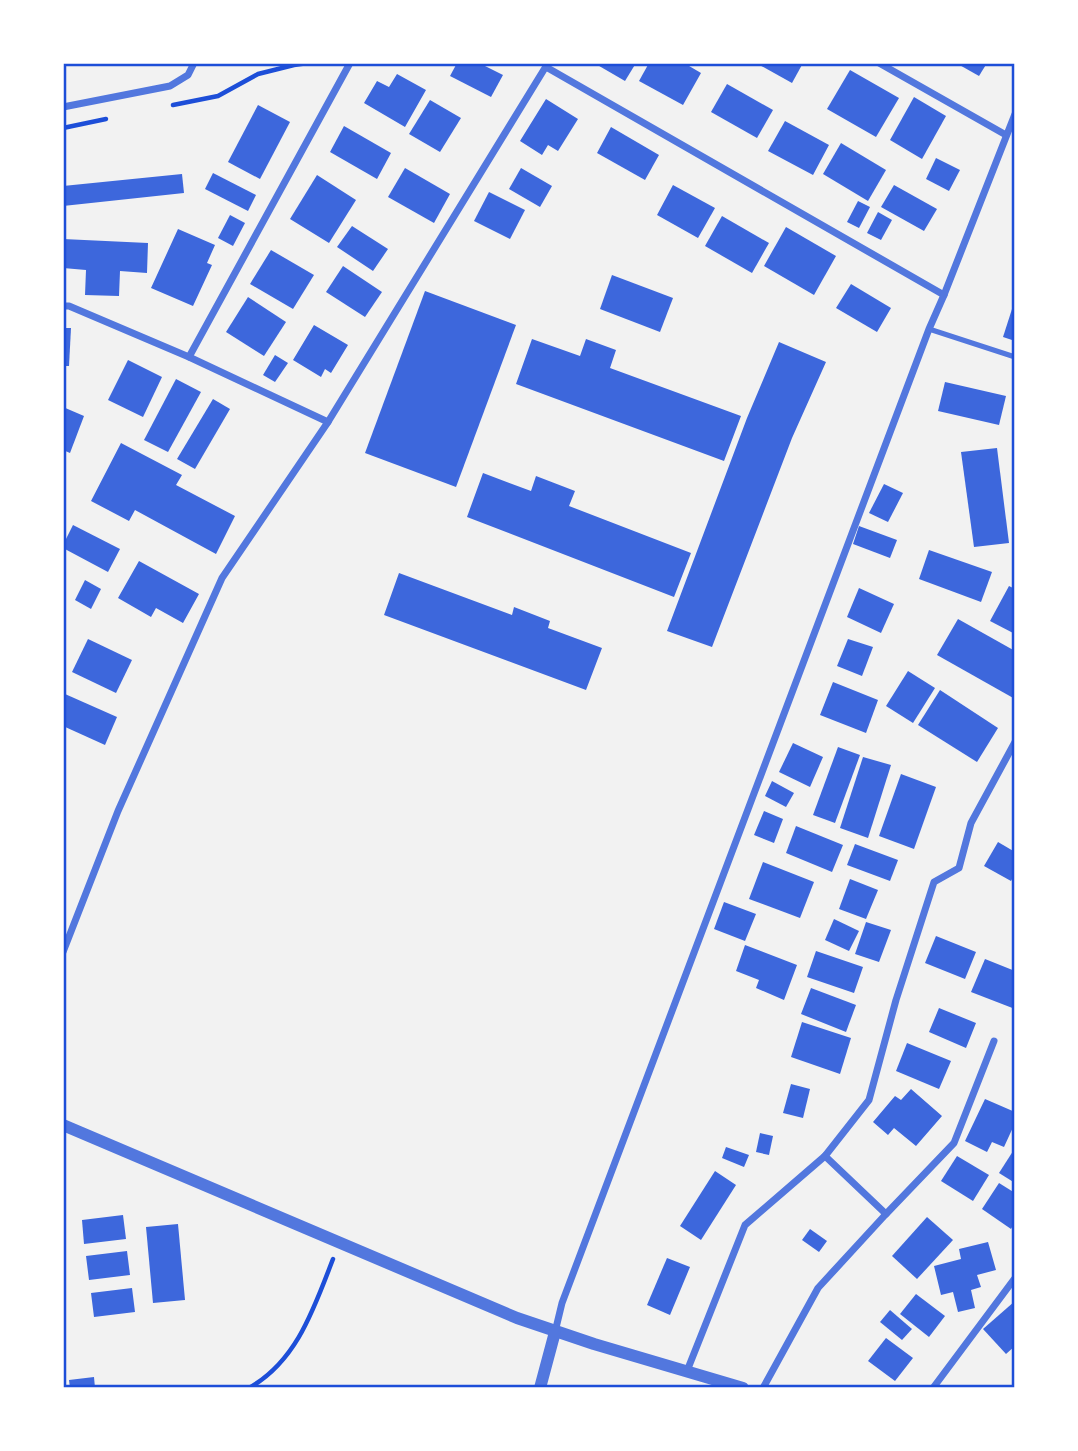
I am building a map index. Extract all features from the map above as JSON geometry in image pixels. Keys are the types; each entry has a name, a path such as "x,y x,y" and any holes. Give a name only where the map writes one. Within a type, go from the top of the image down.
{"street":[{"path":"63,107 170,86 188,75 194,63"},
{"path":"189,357 350,63"},
{"path":"879,63 1006,135"},
{"path":"63,952 118,811 222,578 328,422 547,65 944,295"},
{"path":"540,1388 566,1290 929,330 1015,114"},
{"path":"63,306 69,306 189,357 328,422"},
{"path":"687,1371 746,1226 825,1156 869,1100 896,1000 934,882 959,868 971,823 1015,742"},
{"path":"764,1388 818,1288 954,1143 994,1041"},
{"path":"63,1125 517,1318 687,1371 722,1385 743,1388"},
{"path":"825,1156 887,1214"},
{"path":"933,1388 1015,1278"}],"lane":[{"path":"929,330 1015,357"}],"path":[{"path":"249,1388 277,1366 298,1340 313,1311 339,1242"}],"building":[{"path":"457,63 479,63 503,75 491,97 450,76"},
{"path":"594,63 636,63 625,81"},
{"path":"649,63 684,63 701,73 683,105 639,81"},
{"path":"756,63 803,63 792,83"},
{"path":"956,63 987,63 979,76"},
{"path":"850,70 899,98 876,137 827,109"},
{"path":"397,74 426,90 405,127 364,103 377,81 389,87"},
{"path":"727,84 773,110 757,138 711,112"},
{"path":"914,97 946,116 922,159 890,140"},
{"path":"546,99 578,119 558,151 548,145 542,155 520,141"},
{"path":"430,100 461,118 440,152 409,134"},
{"path":"258,105 290,122 260,179 228,162"},
{"path":"785,121 829,145 813,175 768,151"},
{"path":"344,126 391,153 377,179 330,152"},
{"path":"611,127 659,155 645,180 597,153"},
{"path":"841,143 886,170 868,201 823,174"},
{"path":"936,158 960,170 949,191 926,179"},
{"path":"405,168 450,194 434,223 388,197"},
{"path":"521,168 552,186 540,207 509,189"},
{"path":"213,173 256,195 248,211 205,189"},
{"path":"182,174 184,193 63,206 63,186"},
{"path":"317,175 356,200 329,243 290,219"},
{"path":"673,185 715,208 698,238 657,215"},
{"path":"894,185 937,209 924,231 881,207"},
{"path":"489,192 525,210 510,239 474,221"},
{"path":"858,201 870,207 859,228 847,222"},
{"path":"878,212 892,220 881,240 867,233"},
{"path":"230,215 245,223 233,246 218,238"},
{"path":"722,216 769,243 752,273 705,246"},
{"path":"352,226 388,249 373,271 337,247"},
{"path":"786,227 836,256 814,295 764,266"},
{"path":"178,229 215,245 207,263 212,265 193,306 151,288"},
{"path":"63,239 148,243 147,273 120,271 119,296 85,295 86,270 63,268"},
{"path":"271,250 314,275 293,309 250,284"},
{"path":"343,266 382,292 365,317 326,292"},
{"path":"612,275 673,298 660,332 600,309"},
{"path":"851,284 891,308 877,332 836,308"},
{"path":"425,291 516,325 456,487 365,453"},
{"path":"248,297 286,322 264,356 226,332"},
{"path":"1012,309 1015,310 1015,341 1003,337"},
{"path":"314,325 348,345 331,373 325,369 321,377 293,360"},
{"path":"63,328 71,328 69,366 63,366"},
{"path":"532,339 580,356 586,339 616,350 610,368 741,416 724,461 516,384"},
{"path":"779,342 826,362 792,438 712,647 667,631 747,418"},
{"path":"275,355 288,363 275,382 263,375"},
{"path":"128,360 162,377 143,417 108,400"},
{"path":"176,379 201,392 168,452 144,440"},
{"path":"945,382 1006,396 999,425 938,411"},
{"path":"213,399 230,409 195,469 177,459"},
{"path":"63,407 84,416 70,453 63,450"},
{"path":"121,443 182,475 176,485 235,516 216,554 135,510 129,521 91,501"},
{"path":"997,448 1009,543 974,547 961,452"},
{"path":"483,473 531,491 536,476 575,491 569,506 691,553 674,597 467,517"},
{"path":"884,484 903,493 888,522 869,513"},
{"path":"73,525 120,549 108,572 63,548"},
{"path":"859,526 897,540 890,558 853,544"},
{"path":"929,550 992,572 981,602 919,579"},
{"path":"139,561 199,594 183,623 156,608 151,617 118,598"},
{"path":"399,573 512,615 514,607 550,621 548,628 602,648 586,690 384,615"},
{"path":"85,580 101,589 91,609 75,600"},
{"path":"1009,586 1015,589 1015,634 990,621"},
{"path":"859,588 894,604 881,633 847,617"},
{"path":"958,619 1015,651 1015,699 937,655"},
{"path":"88,639 132,660 116,693 72,672"},
{"path":"848,639 873,647 862,676 837,666"},
{"path":"908,671 935,688 913,723 886,706"},
{"path":"833,682 878,700 866,733 820,715"},
{"path":"940,690 998,728 977,762 918,725"},
{"path":"65,694 117,717 105,745 63,726"},
{"path":"793,743 823,757 810,787 779,772"},
{"path":"838,747 860,755 835,823 813,815"},
{"path":"863,757 891,765 868,838 840,828"},
{"path":"901,774 936,787 914,849 879,836"},
{"path":"772,781 794,793 786,807 765,796"},
{"path":"764,811 783,819 774,843 754,835"},
{"path":"796,826 843,845 832,872 786,853"},
{"path":"998,842 1015,852 1015,874 1011,881 984,866"},
{"path":"855,844 898,860 890,881 847,865"},
{"path":"763,862 814,882 800,918 749,899"},
{"path":"850,879 878,890 866,919 839,909"},
{"path":"724,902 756,914 745,941 714,929"},
{"path":"834,919 859,931 849,951 825,940"},
{"path":"866,922 891,930 879,962 855,954"},
{"path":"936,936 976,952 965,979 925,963"},
{"path":"745,945 797,965 784,1000 756,988 759,980 736,971"},
{"path":"816,951 863,967 854,993 807,977"},
{"path":"985,959 1015,971 1015,1009 971,992"},
{"path":"811,988 856,1005 846,1032 801,1014"},
{"path":"939,1008 976,1023 966,1048 929,1032"},
{"path":"802,1022 851,1038 840,1074 791,1057"},
{"path":"907,1043 951,1061 939,1089 896,1071"},
{"path":"791,1084 810,1089 803,1118 783,1113"},
{"path":"911,1089 942,1116 916,1146 894,1128 888,1135 873,1122 895,1096 901,1100"},
{"path":"985,1099 1015,1112 1015,1123 1004,1147 992,1142 987,1152 965,1141"},
{"path":"760,1133 773,1136 769,1155 756,1152"},
{"path":"726,1147 749,1155 744,1167 722,1158"},
{"path":"1015,1148 1015,1183 999,1173"},
{"path":"957,1156 989,1175 973,1201 941,1181"},
{"path":"715,1171 736,1185 701,1240 680,1226"},
{"path":"999,1183 1015,1193 1015,1222 1011,1229 982,1209"},
{"path":"123,1215 126,1239 84,1244 82,1220"},
{"path":"927,1217 953,1240 917,1279 892,1256"},
{"path":"178,1224 185,1300 153,1303 146,1227"},
{"path":"810,1229 827,1241 819,1252 802,1240"},
{"path":"988,1242 996,1270 977,1275 981,1287 971,1290 975,1308 958,1312 953,1292 941,1295 934,1266 961,1259 959,1249"},
{"path":"127,1251 130,1275 89,1280 86,1256"},
{"path":"667,1258 690,1267 670,1315 647,1305"},
{"path":"132,1288 135,1312 94,1317 91,1293"},
{"path":"916,1294 945,1316 929,1337 900,1314"},
{"path":"1015,1301 1015,1346 1006,1354 983,1329"},
{"path":"890,1310 912,1329 902,1340 880,1322"},
{"path":"886,1338 913,1358 895,1381 868,1361"},
{"path":"94,1377 95,1388 70,1388 69,1380"}]}
